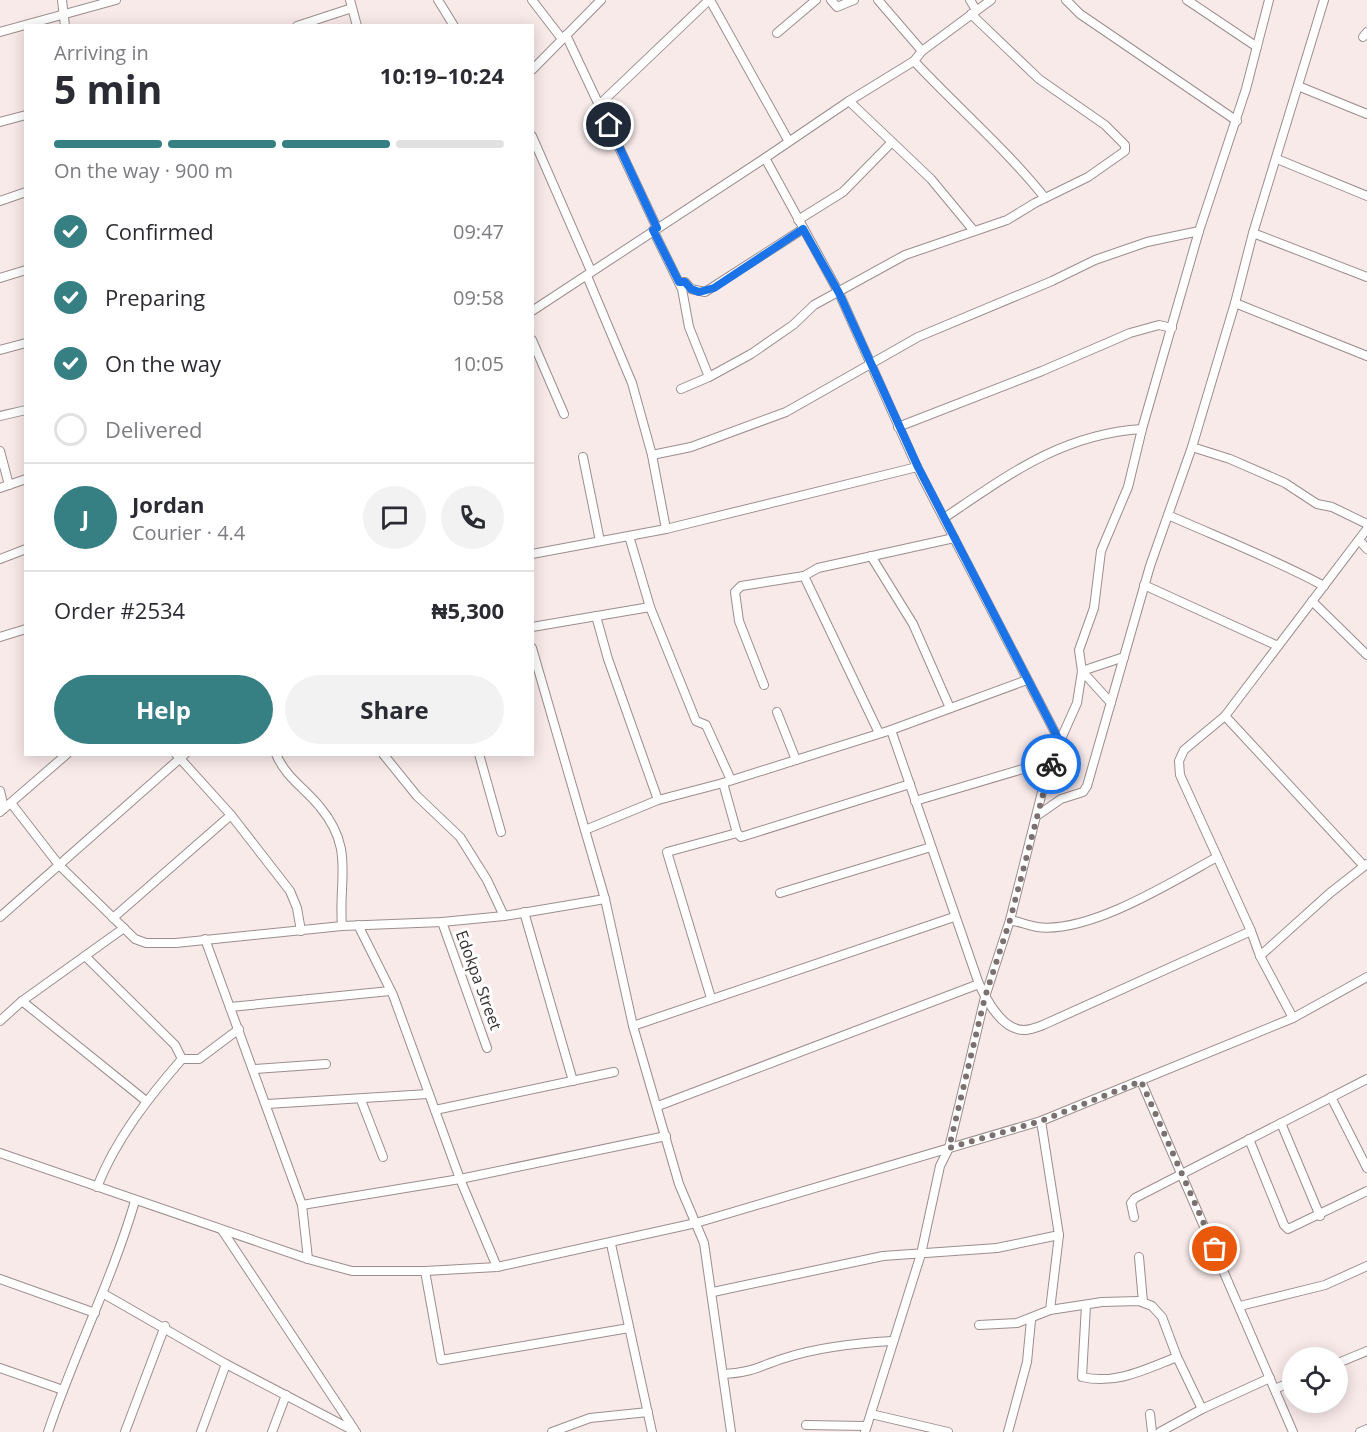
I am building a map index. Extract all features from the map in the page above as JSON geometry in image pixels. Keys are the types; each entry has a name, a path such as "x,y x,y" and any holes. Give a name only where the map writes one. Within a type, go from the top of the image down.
{"street":[{"path":"62,0 65,24"},
{"path":"30,24 116,0"},
{"path":"438,0 453,24"},
{"path":"532,0 564,37 600,104 679,282 692,336 709,377"},
{"path":"534,68 601,0"},
{"path":"600,104 709,0 788,140"},
{"path":"777,33 816,0"},
{"path":"831,0 837,7 854,0"},
{"path":"878,0 922,51"},
{"path":"681,389 751,354 793,325 814,305 905,255 1007,220 1088,177 1125,152 1126,147 1105,125 1039,79 974,12 969,0"},
{"path":"534,310 765,158 788,140 914,61 922,51 991,0"},
{"path":"1066,0 1080,14 1237,121"},
{"path":"1187,0 1257,46"},
{"path":"806,1425 866,1429 871,1414 921,1254 940,1166 949,1148 985,997 1010,920 1048,768 1061,744 1077,703 1082,671 1079,650 1094,608 1101,551 1128,487 1142,429 1200,231 1237,121 1269,0"},
{"path":"1038,815 1061,799 1083,792 1087,786 1144,585 1192,447 1235,303 1253,233 1324,0"},
{"path":"302,24 351,4 356,24"},
{"path":"0,32 24,26"},
{"path":"914,61 950,100 1011,156 1045,198"},
{"path":"1298,86 1367,114"},
{"path":"849,101 891,143 931,178 974,231"},
{"path":"0,122 24,116"},
{"path":"534,141 632,383 652,455 666,529"},
{"path":"798,220 843,192 891,143"},
{"path":"765,158 839,293 898,427 1061,744"},
{"path":"1276,159 1367,196"},
{"path":"0,201 24,193"},
{"path":"679,282 685,282 691,289 705,292 803,229"},
{"path":"652,455 691,447 786,412 918,337 1052,281 1095,260 1147,242 1200,231"},
{"path":"1253,233 1367,277"},
{"path":"0,278 24,271"},
{"path":"1235,303 1367,356"},
{"path":"898,427 1042,371 1149,326 1172,328"},
{"path":"0,350 24,344"},
{"path":"534,345 564,414"},
{"path":"0,416 24,410"},
{"path":"944,518 1013,471 1057,449 1110,431 1142,429"},
{"path":"1192,447 1230,459 1285,483 1317,504 1332,507 1367,524"},
{"path":"0,451 4,487 24,480"},
{"path":"583,457 600,541"},
{"path":"534,554 666,529 918,467"},
{"path":"1168,515 1236,547 1264,556 1324,586"},
{"path":"1293,1018 1260,956 1251,931 1180,775 1179,761 1184,750 1225,716 1367,529"},
{"path":"629,536 650,607 696,721 706,725 727,782 737,833 741,837 910,784"},
{"path":"764,685 740,621 735,592 741,586 804,576 818,568 954,538"},
{"path":"1359,540 1367,549"},
{"path":"0,559 24,550"},
{"path":"871,556 913,624 950,708"},
{"path":"804,576 879,733"},
{"path":"1144,585 1278,646"},
{"path":"1312,601 1367,655"},
{"path":"534,627 650,607"},
{"path":"596,616 608,659 658,800"},
{"path":"0,637 24,630"},
{"path":"534,654 605,899 633,1026 679,1184 704,1243 713,1292 731,1432"},
{"path":"1082,671 1124,657"},
{"path":"1082,671 1111,703"},
{"path":"585,830 658,800 727,782 891,730 1028,680"},
{"path":"777,712 796,759"},
{"path":"1225,716 1366,865 1330,893 1260,956"},
{"path":"891,730 979,984 985,997 1004,1022 1023,1030 1043,1025 1251,931"},
{"path":"5,808 65,756"},
{"path":"0,917 180,756 231,815 290,891 297,908 301,931"},
{"path":"277,756 283,770 321,808 340,844 344,855 340,906 342,926"},
{"path":"385,756 417,796 460,837 487,880 504,916"},
{"path":"479,756 501,832"},
{"path":"915,801 1033,766 1048,768"},
{"path":"0,791 5,808 59,865 135,939 146,943 176,943 342,926 442,922 504,916 605,899"},
{"path":"113,918 231,815"},
{"path":"711,998 666,854 678,848 737,833"},
{"path":"780,893 931,847"},
{"path":"1010,920 1039,927 1082,922 1141,898 1217,857"},
{"path":"524,912 573,1081"},
{"path":"633,1026 954,917"},
{"name":"Edokpa Street","path":"442,922 487,1048"},
{"path":"358,925 390,991 460,1179 497,1267"},
{"path":"0,1021 22,1001 124,928"},
{"path":"205,939 255,1069 302,1205 308,1259"},
{"path":"85,956 175,1045 182,1059"},
{"path":"0,1153 308,1259 352,1271 425,1271 497,1267 611,1244 696,1222 1041,1121 1293,1018 1367,977"},
{"path":"658,1106 979,984"},
{"path":"230,1007 390,991"},
{"path":"22,1001 146,1101"},
{"path":"97,1187 108,1161 146,1101 182,1059 199,1059 239,1029"},
{"path":"255,1069 326,1064"},
{"path":"435,1110 614,1072"},
{"path":"1134,1217 1131,1203 1135,1198 1367,1079"},
{"path":"1141,1081 1293,1432"},
{"path":"267,1104 361,1100 428,1094"},
{"path":"1331,1097 1367,1168"},
{"path":"361,1100 383,1157"},
{"path":"1041,1121 1059,1235 1050,1310"},
{"path":"1281,1123 1320,1216"},
{"path":"302,1205 460,1179 666,1136"},
{"path":"1249,1139 1285,1227 1291,1228 1320,1216 1367,1191"},
{"path":"48,1432 63,1390 104,1294 135,1201"},
{"path":"222,1230 356,1432"},
{"path":"713,1292 883,1256 997,1248 1059,1235"},
{"path":"611,1244 652,1432"},
{"path":"1138,1257 1143,1302"},
{"path":"1240,1306 1325,1285 1367,1266"},
{"path":"425,1271 441,1360 629,1328"},
{"path":"0,1279 95,1313"},
{"path":"104,1294 165,1326 226,1364 356,1432"},
{"path":"979,1325 1031,1320 1050,1310 1086,1305 1143,1302 1152,1306 1162,1317 1177,1357 1202,1409"},
{"path":"1086,1305 1082,1377 1115,1379 1177,1357"},
{"path":"1008,1432 1028,1362 1031,1320"},
{"path":"125,1432 165,1326"},
{"path":"723,1374 747,1373 786,1357 851,1344 892,1341"},
{"path":"1348,1359 1367,1351"},
{"path":"201,1432 226,1364"},
{"path":"0,1368 63,1390"},
{"path":"1160,1432 1202,1409 1270,1378"},
{"path":"1275,1389 1282,1386"},
{"path":"272,1432 286,1395"},
{"path":"552,1432 590,1418 648,1412"},
{"path":"871,1414 948,1432"},
{"path":"1150,1414 1152,1432"},
{"path":"1360,1432 1367,1429"}],"way so far":[{"path":"1051,764 1048,768 1010,920 985,997 949,1148 1041,1121 1141,1081 1215,1249"}],"route":[{"path":"609,125 657,228 653,230 668,262 679,282 685,282 691,289 705,292 714,288 803,229 839,293 918,467 1061,744 1051,764"}]}
